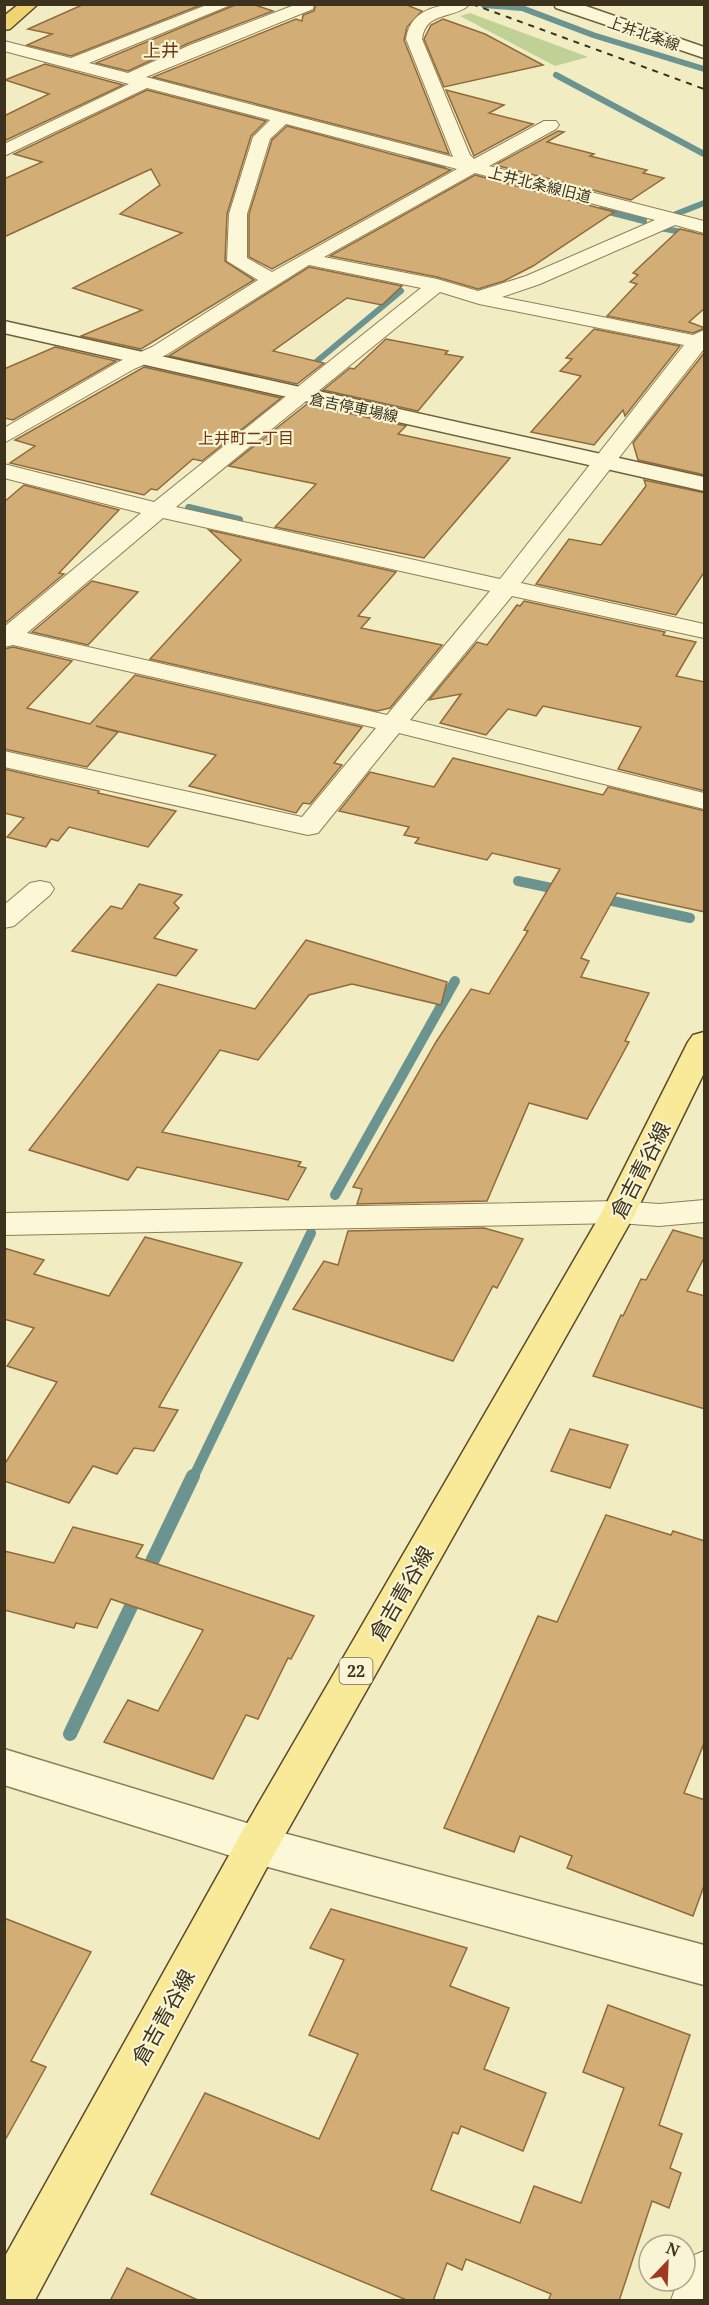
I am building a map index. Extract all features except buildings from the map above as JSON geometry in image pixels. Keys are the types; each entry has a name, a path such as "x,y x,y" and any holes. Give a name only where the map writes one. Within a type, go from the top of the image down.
{"highway":[{"path":"4,25 30,4"}],"main road":[{"name":"上井北条線","path":"562,4 701,50"},
{"name":"倉吉停車場線","path":"4,327 705,484"},
{"name":"倉吉青谷線","path":"8,2301 257,1845 619,1212 705,1042"},
{"path":"4,1767 257,1845 705,1965"}],"street":[{"path":"74,63 225,4"},
{"name":"上井北条線旧道","path":"462,4 425,16 414,29 414,39 462,157 472,167 705,227"},
{"path":"4,151 139,80 164,61 307,6"},
{"path":"4,46 472,167"},
{"path":"271,279 237,261 236,235 238,214 262,137 282,118"},
{"path":"4,437 127,365 146,358 306,258 550,125"},
{"path":"479,298 533,280 674,219"},
{"path":"4,759 308,827 507,586 702,341 479,298 437,285 306,258"},
{"path":"6,637 158,510 437,285"},
{"path":"4,471 158,510 705,631"},
{"path":"6,637 394,724 705,801"},
{"path":"4,920 40,889"},
{"path":"4,1224 619,1212 659,1215 705,1212"},
{"path":"694,2301 705,2274"}],"green space":[{"path":"470,13 588,57 555,66 460,16"}],"waterway":[{"path":"484,5 522,8 593,35 704,69"},
{"path":"556,75 704,154"},
{"path":"411,159 443,168"},
{"path":"676,214 704,203"},
{"path":"601,210 644,221"},
{"path":"655,227 692,234"},
{"path":"310,367 401,291"},
{"path":"306,370 312,365"},
{"path":"189,508 239,520"},
{"path":"518,881 561,890"},
{"path":"599,898 690,918"},
{"path":"335,1195 455,981"},
{"path":"193,1478 311,1233"},
{"path":"146,1574 193,1476"},
{"path":"70,1734 137,1594"}],"railway":[{"path":"472,4 704,89"}],"district":[{"name":"上井","path":"161,50"},
{"name":"上井町二丁目","path":"246,438"}]}
